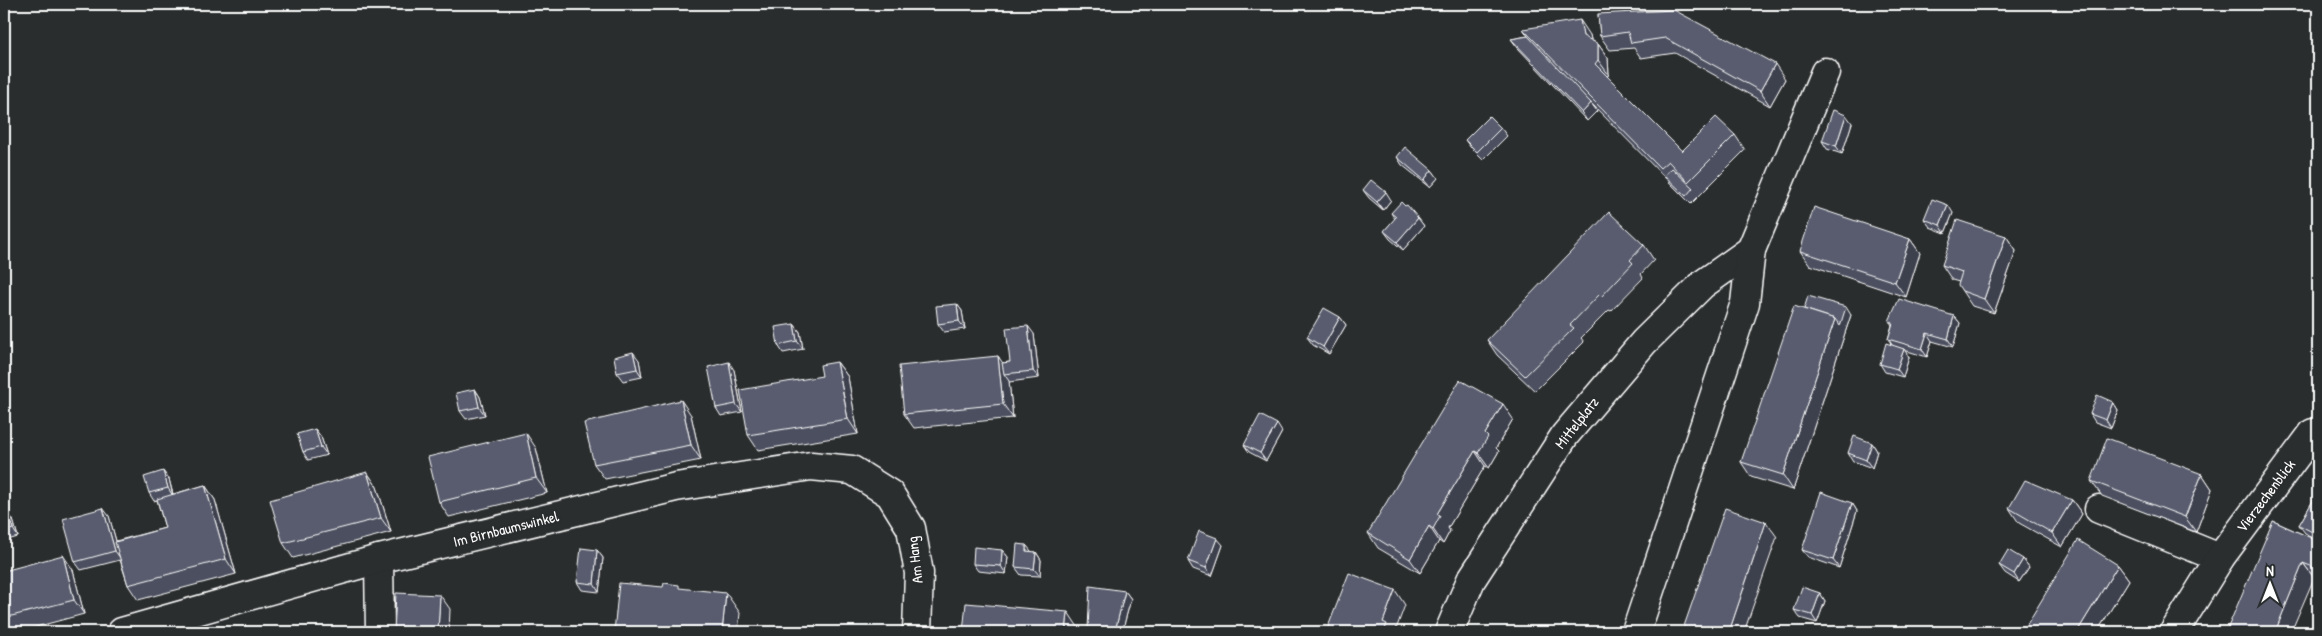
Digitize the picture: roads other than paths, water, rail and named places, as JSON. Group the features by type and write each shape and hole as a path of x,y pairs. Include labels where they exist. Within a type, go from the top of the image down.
{"street":[{"path":"1636,632 1742,312 1751,250 1825,72"},
{"name":"Mittelplatz","path":"1449,632 1471,580 1565,435 1644,342 1703,284 1751,250"},
{"name":"Vierzechenblick","path":"2174,632 2220,558 2313,433"},
{"name":"Im Birnbaumswinkel","path":"122,632 379,559 676,487 811,466 852,470 890,494"},
{"name":"Am Hang","path":"890,494 911,528 919,573 916,632"},
{"path":"2099,509 2220,558"},
{"path":"379,559 380,632"}]}
